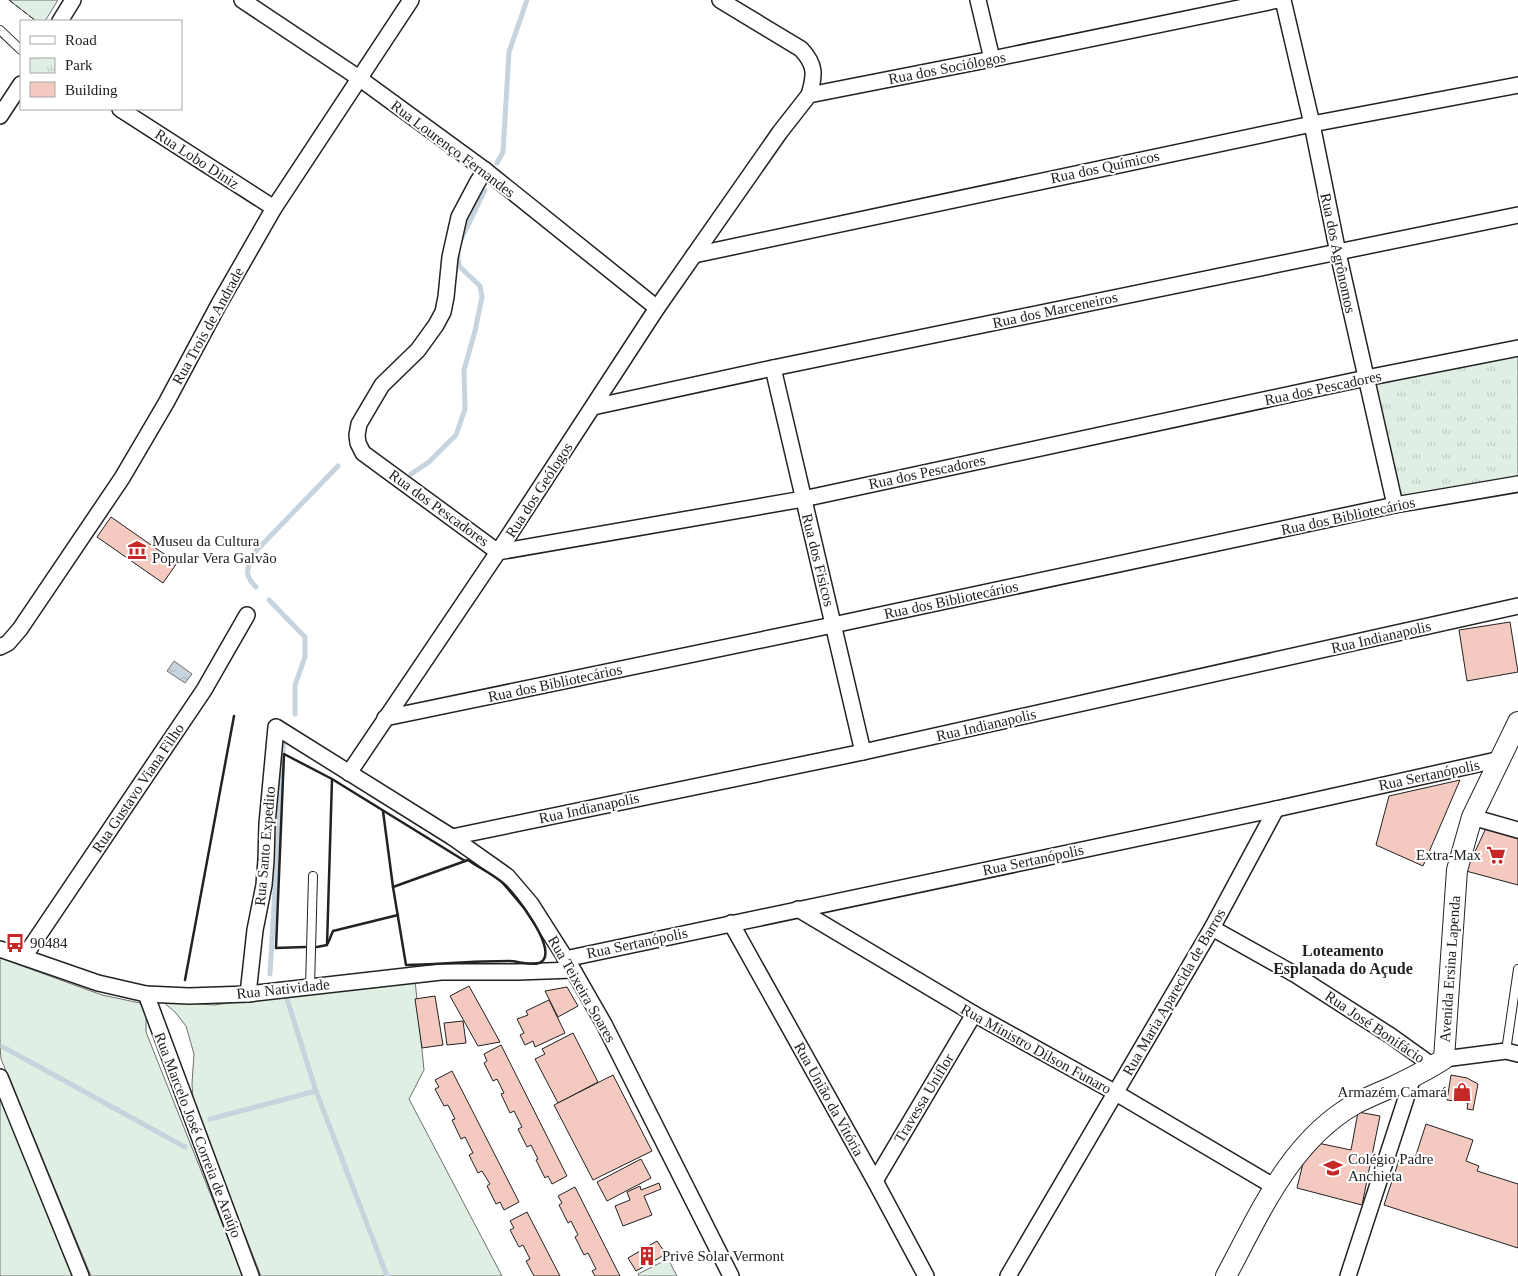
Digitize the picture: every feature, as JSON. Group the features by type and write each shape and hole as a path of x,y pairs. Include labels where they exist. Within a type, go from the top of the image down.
{"street":[{"path":"61,20 73,0"},
{"name":"Rua Lourenço Fernandes","path":"242,0 359,78 485,170 657,308"},
{"name":"Rua Trois de Andrade","path":"0,648 8,643 20,629 122,478 166,403 219,304 274,208 411,0"},
{"path":"694,255 780,132 809,95 813,80 813,68 809,58 801,49 720,0"},
{"path":"978,0 992,59"},
{"name":"Rua dos Sociólogos","path":"809,95 1278,0"},
{"name":"Rua dos Agrônomos","path":"1283,0 1395,505"},
{"name":"Rua dos Químicos","path":"694,255 1312,124 1518,85"},
{"path":"0,116 20,86"},
{"name":"Rua Lobo Diniz","path":"122,110 274,208"},
{"name":"Rua dos Pescadores","path":"485,170 459,217 450,257 443,312 418,350 382,385 359,424 357,434 358,443 363,453 498,552 803,499 1366,378 1518,348"},
{"name":"Rua dos Marceneiros","path":"593,407 773,368 1518,215"},
{"name":"Rua dos Geólogos","path":"349,773 498,552 657,308 694,255"},
{"name":"Rua dos Fisicos","path":"773,368 863,752"},
{"name":"Rua dos Bibliotecários","path":"385,718 1395,505 1518,484"},
{"name":"Rua Indianapolis","path":"452,837 863,752 1518,606"},
{"name":"Rua Gustavo Viana Filho","path":"24,957 204,690 247,615"},
{"name":"Rua Teixeira Soares","path":"276,727 452,837 507,876 531,904 604,1024 731,1276"},
{"name":"Rua Santo Expedito","path":"248,994 255,930 264,885 267,824 276,727"},
{"name":"Avenida Ersina Lapenda","path":"1439,1063 1457,870 1472,817 1516,731"},
{"name":"Rua Sertanópolis","path":"569,964 731,923 1276,809 1501,759"},
{"name":"Rua Maria Aparecida de Barros","path":"1008,1276 1212,928 1276,809"},
{"path":"1472,817 1518,830"},
{"name":"Rua Ministro Dilson Funaro","path":"798,909 974,1014 1116,1093 1275,1187"},
{"name":"Rua União da Vitória","path":"731,923 926,1276"},
{"name":"Rua José Bonifácio","path":"1212,928 1296,975 1384,1031 1439,1063"},
{"name":"Rua Natividade","path":"0,949 98,983 146,994 189,996 248,994 441,972 569,964"},
{"name":"Rua Marcelo José Correia de Araújo","path":"146,994 251,1276"},
{"name":"Travessa Uniflor","path":"875,1181 974,1014"},
{"path":"1226,1276 1275,1187 1296,1154 1324,1126 1354,1104 1439,1063 1512,1052"},
{"path":"0,1077 81,1276"},
{"path":"1348,1276 1413,1077"}],"lane":[{"path":"0,30 20,49"},
{"path":"310,987 312,876"},
{"path":"1512,1052 1518,969"}],"green space":[{"path":"9,0 58,0 46,20 35,20"},
{"path":"1518,348 1518,484 1395,505 1366,378"},
{"path":"0,958 102,995 140,1003 146,1012 146,1032 243,1276 91,1276 1,1059"},
{"path":"415,980 424,1070 409,1099 502,1276 261,1276 193,1103 194,1054 186,1026 175,1012 162,1001 214,1005"},
{"path":"0,1089 73,1276 0,1276"},
{"path":"668,1259 677,1276 639,1276 638,1274"}],"water":[{"path":"174,661 192,674 185,683 167,671"}],"building":[{"name":"Museu da Cultura Popular Vera Galvão","path":"111,517 177,563 163,583 97,537"},
{"path":"1510,622 1518,672 1467,681 1459,630"},
{"path":"1460,780 1423,866 1376,845 1389,796"},
{"name":"Extra-Max","path":"1486,828 1518,839 1518,885 1466,871"},
{"path":"469,986 500,1042 478,1046 450,996"},
{"path":"567,987 578,1006 558,1017 545,991"},
{"path":"435,996 443,1045 422,1048 415,999"},
{"path":"549,1000 565,1033 535,1047 533,1041 525,1045 520,1035 524,1033 517,1019 528,1015 526,1011"},
{"path":"463,1021 466,1043 447,1045 444,1023"},
{"path":"573,1033 598,1082 558,1103 535,1059 545,1054 542,1049"},
{"path":"501,1045 567,1176 552,1184 548,1176 545,1178 531,1145 527,1147 518,1129 522,1127 514,1111 510,1113 501,1094 504,1093 497,1079 493,1081 484,1063 487,1061 484,1054"},
{"path":"452,1071 519,1202 504,1210 500,1202 496,1204 487,1186 490,1184 482,1171 478,1173 469,1155 473,1153 465,1137 461,1139 452,1120 455,1119 448,1105 444,1106 435,1089 439,1087 435,1080"},
{"path":"613,1075 652,1151 593,1180 554,1105"},
{"name":"Armazém Camará","path":"1451,1075 1467,1078 1478,1084 1473,1110 1467,1109 1468,1103 1447,1100"},
{"name":"Colégio Padre Anchieta","path":"1358,1112 1380,1116 1362,1205 1297,1188 1306,1151 1313,1142 1351,1150"},
{"path":"1426,1124 1473,1140 1466,1161 1479,1166 1477,1171 1518,1184 1518,1248 1384,1205 1401,1154 1415,1158"},
{"path":"641,1159 651,1178 607,1201 597,1182"},
{"path":"659,1183 661,1189 644,1196 652,1215 623,1226 615,1206 630,1200 627,1192 640,1186 641,1190"},
{"path":"575,1187 620,1276 595,1276 592,1271 596,1269 588,1253 584,1255 575,1237 578,1235 571,1221 568,1223 559,1205 562,1203 558,1196"},
{"path":"527,1212 560,1276 534,1276 526,1261 530,1259 523,1245 519,1247 510,1230 514,1228 510,1221"},
{"name":"Privê Solar Vermont","path":"657,1241 666,1254 636,1271 628,1258"}],"waterway":[{"path":"497,163 503,152 509,52 527,0"},
{"path":"411,474 429,462 456,435 465,409 464,370 482,297 480,286 459,266 457,248 485,190"},
{"path":"256,587 248,575 254,553 338,466"},
{"path":"269,600 305,637 305,657 295,685 295,714"},
{"path":"270,974 284,735"},
{"path":"287,999 316,1091 387,1276"},
{"path":"3,1047 185,1147"},
{"path":"210,1119 316,1091"}],"fence":[{"path":"9,0 35,20"}],"wall":[{"path":"185,980 234,716"},
{"path":"305,947 276,948 284,754 332,779 465,861"},
{"path":"327,945 332,779"},
{"path":"383,811 393,887"},
{"path":"468,860 503,883 525,909 541,936 545,948 545,957 539,963 496,961 406,965 393,887 468,860"},
{"path":"328,943 333,931 398,915"},
{"path":"317,947 327,945"}],"place":[{"name":"Museu da Cultura Popular Vera Galvão","path":"137,550"},
{"name":"Extra-Max","path":"1496,855"},
{"name":"90484","path":"15,943"},
{"name":"Armazém Camará","path":"1462,1092"},
{"name":"Colégio Padre Anchieta","path":"1333,1168"},
{"name":"Privê Solar Vermont","path":"647,1256"}],"district":[{"name":"Loteamento Esplanada do Açude","path":"1343,959"}]}
